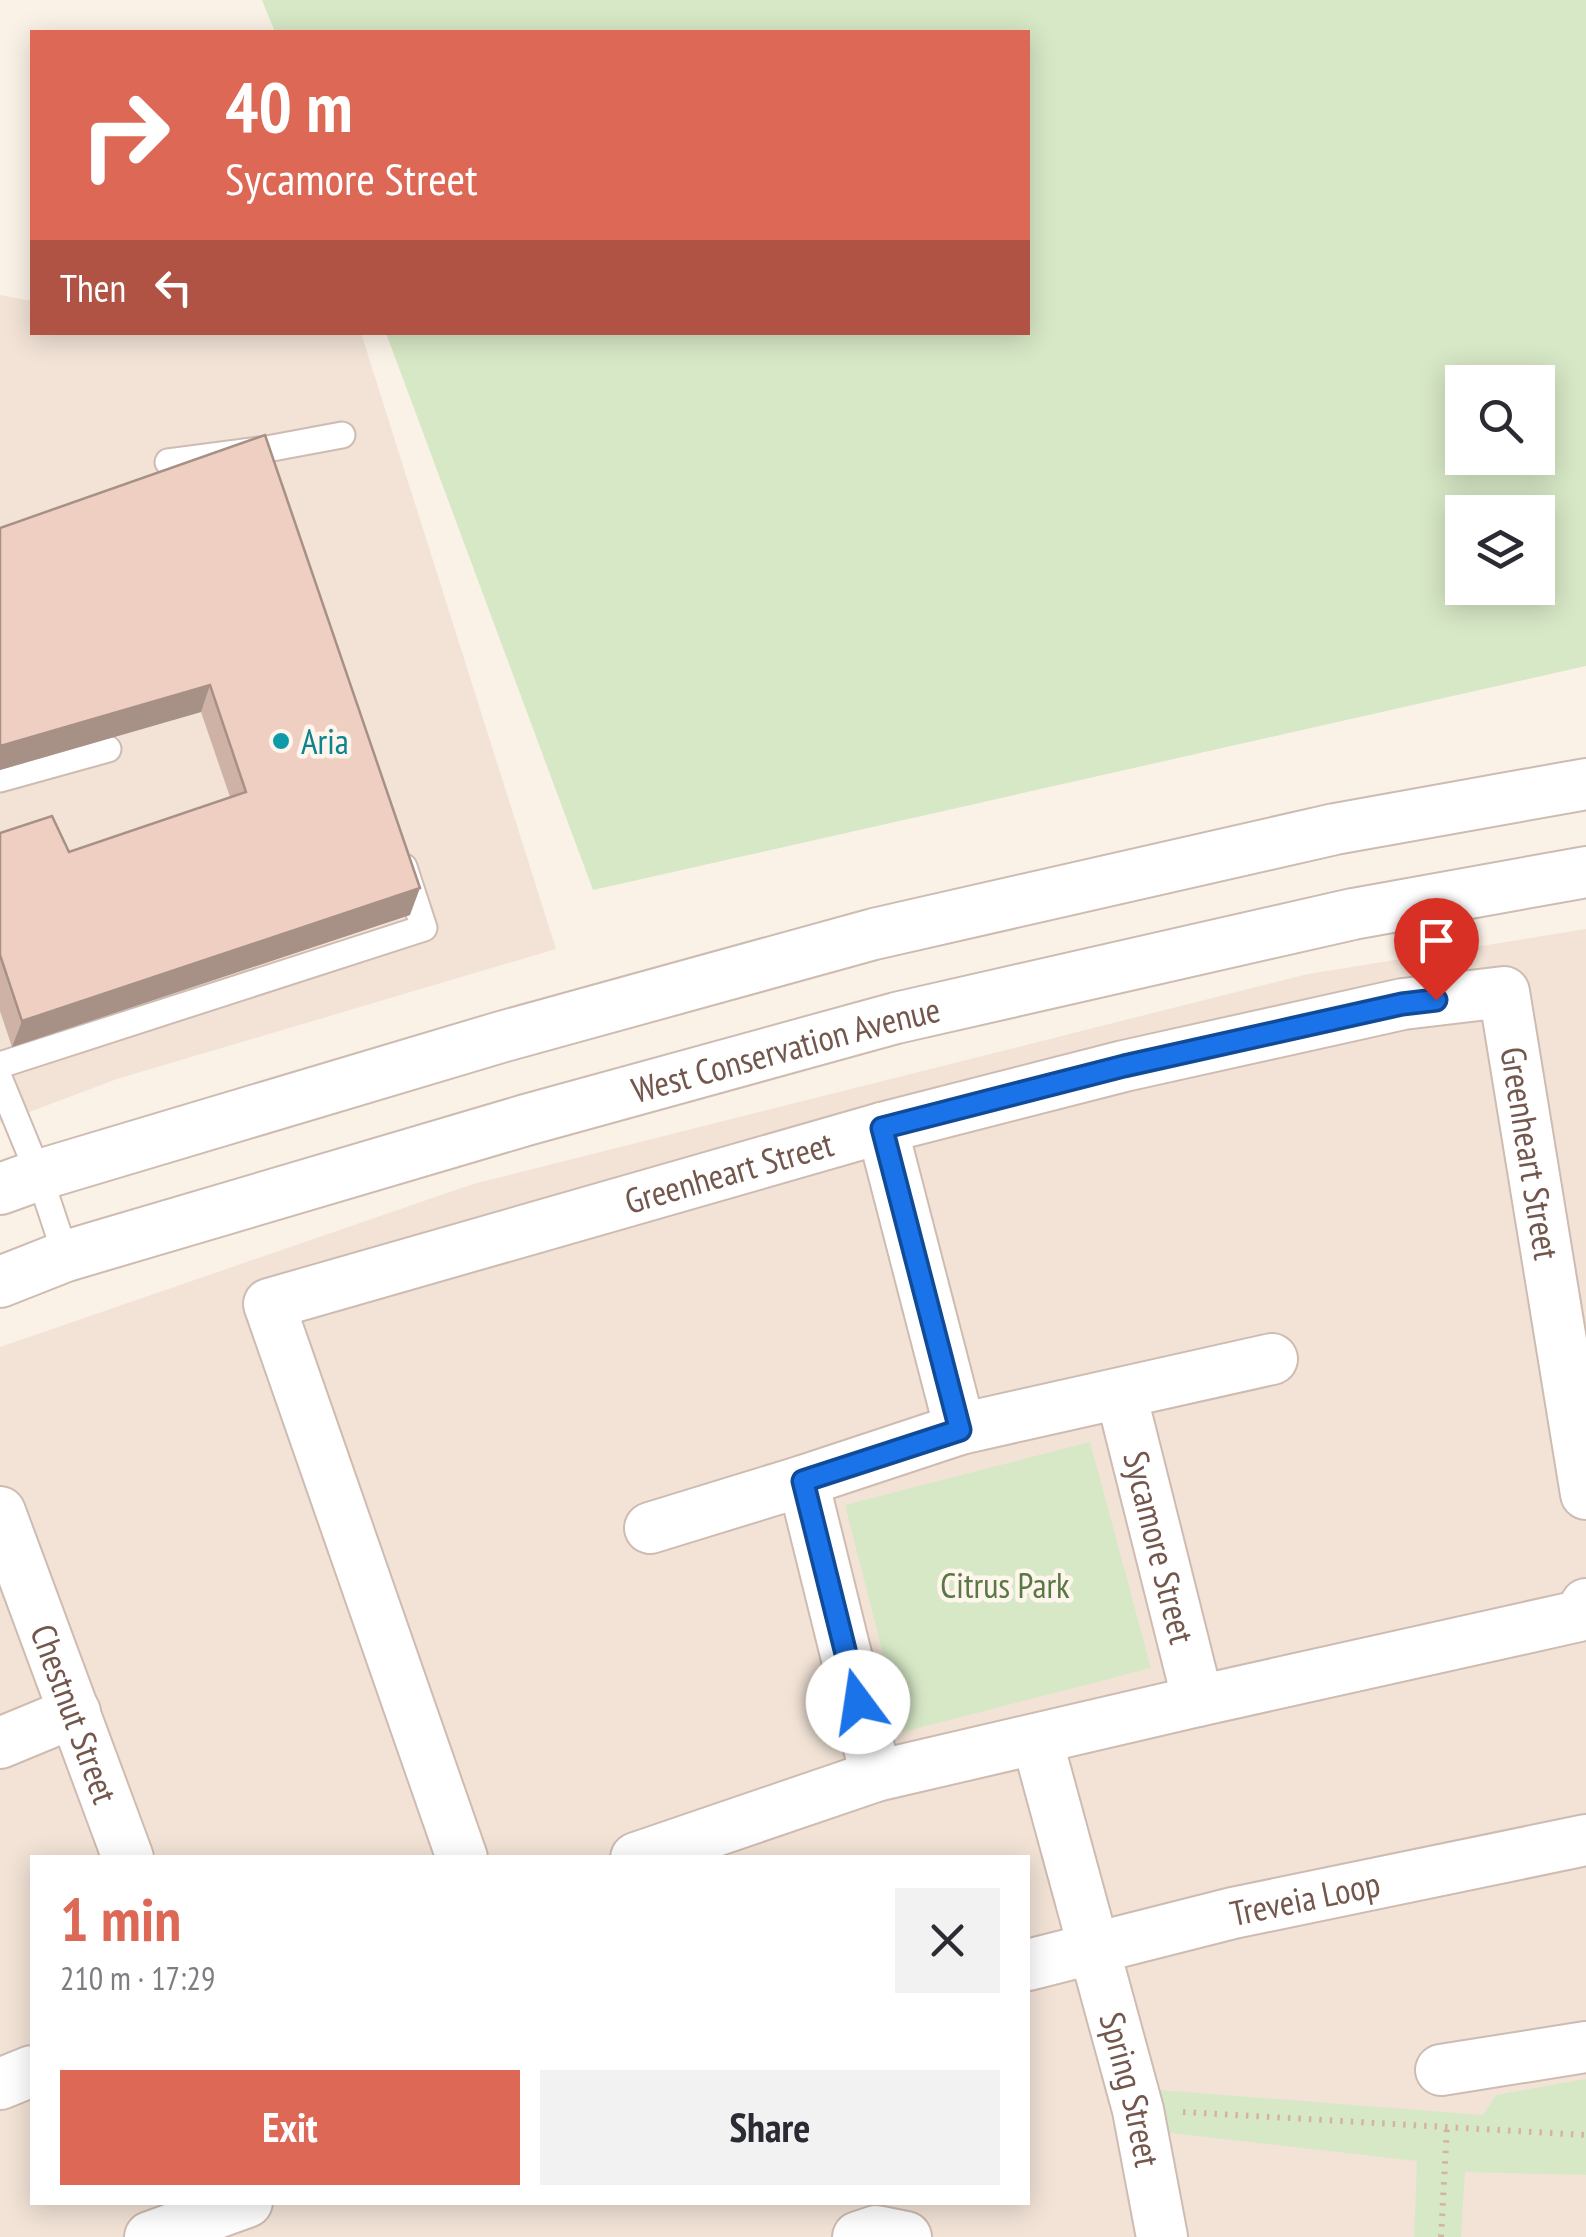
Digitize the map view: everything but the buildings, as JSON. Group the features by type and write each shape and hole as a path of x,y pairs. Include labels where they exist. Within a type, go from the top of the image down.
{"street":[{"path":"20,1182 501,1037 874,934 1335,830 1586,784"},
{"name":"West Conservation Avenue","path":"0,1282 66,1256 526,1120 896,1018 1353,914 1586,872"},
{"name":"Greenheart Street","path":"461,1855 268,1304 882,1128 1124,1066 1384,1008 1504,992 1586,1494"},
{"path":"882,1128 960,1430"},
{"path":"650,1528 960,1430 1272,1359"},
{"name":"Sycamore Street","path":"1121,1394 1198,1701"},
{"path":"803,1481 876,1776"},
{"name":"Chestnut Street","path":"0,1512 127,1855"},
{"path":"645,1855 876,1776 1579,1616 1586,1604"},
{"path":"0,1743 75,1712"},
{"path":"1037,1740 1092,1947"},
{"name":"Treveia Loop","path":"1030,1964 1233,1913 1586,1840"},
{"name":"Spring Street","path":"1092,1947 1138,2110 1162,2237"},
{"path":"1441,2070 1586,2047"},
{"path":"0,2084 30,2071"},
{"path":"150,2237 240,2205"},
{"path":"858,2237 876,2230 906,2237"}],"lane":[{"path":"168,462 270,458 342,435"},
{"path":"0,779 108,748"},
{"path":"0,1065 424,928 394,836"},
{"path":"0,1080 20,1182 66,1256"}],"path":[{"path":"1138,2110 1586,2135"},
{"path":"1441,2237 1447,2126"}],"shaded area":[{"path":"0,295 30,301 30,335 362,335 556,949 117,1079 0,1123"},
{"path":"1586,929 1586,2237 0,2237 0,1347 473,1184 1308,974"}],"green space":[{"path":"262,0 1586,0 1586,666 593,890 387,335 1030,335 1030,30 274,30"},
{"name":"Citrus Park","path":"1090,1442 1151,1668 903,1732 845,1505"},
{"path":"1586,2079 1586,2175 1465,2172 1461,2237 1414,2237 1417,2161 1152,2131 1146,2089 1483,2115 1496,2095"}],"place":[{"name":"Aria","path":"281,741"}],"route":[{"path":"858,1702 803,1481 960,1430 882,1128 1124,1066 1402,1004 1436,1000"}]}
